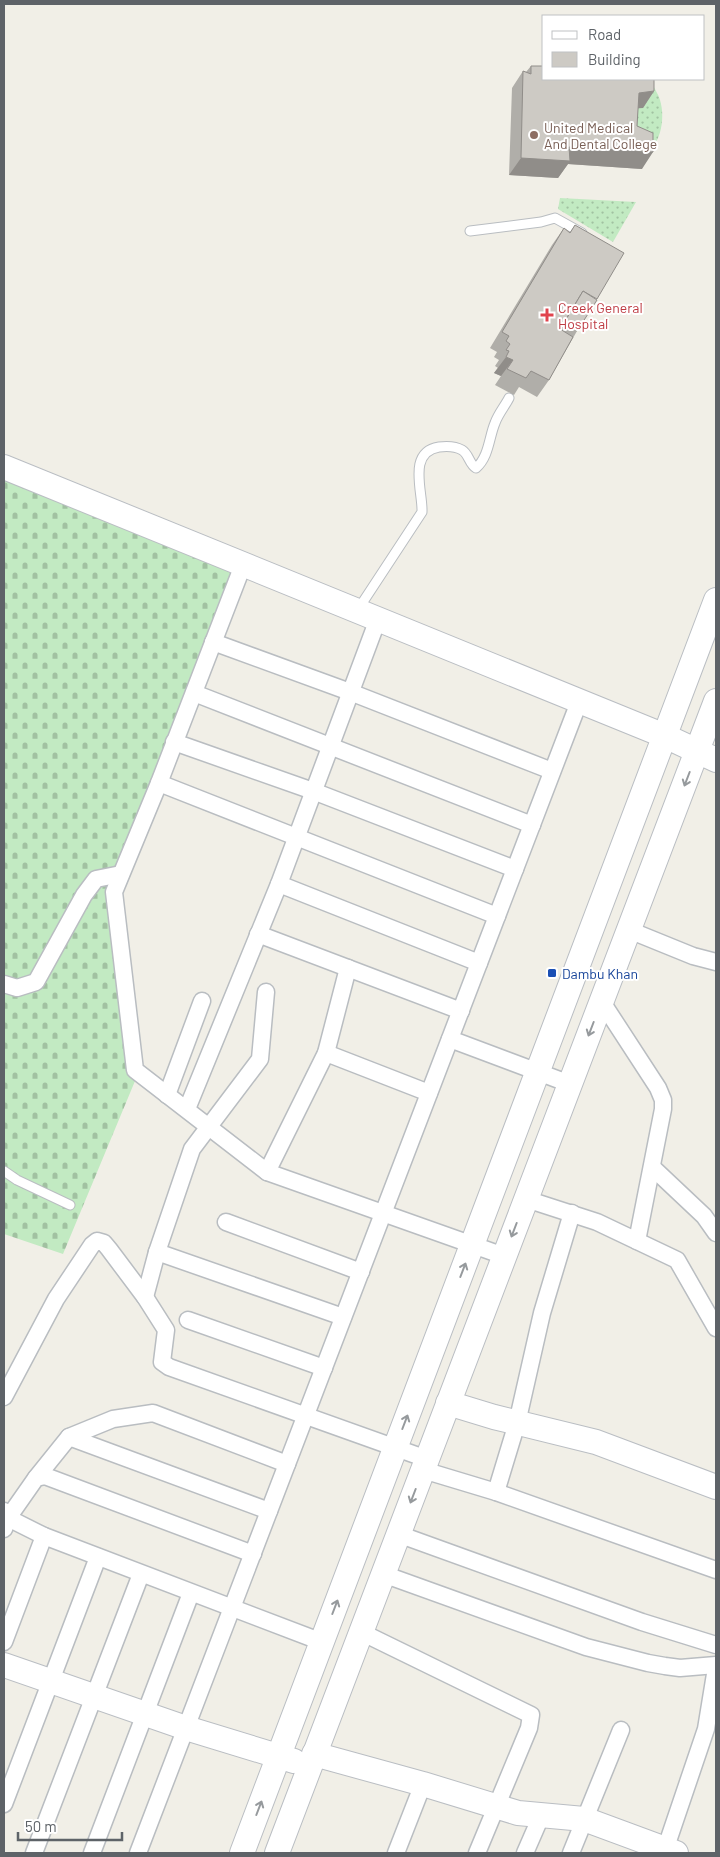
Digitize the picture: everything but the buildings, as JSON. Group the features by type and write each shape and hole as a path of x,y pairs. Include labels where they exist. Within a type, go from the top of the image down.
{"main road":[{"path":"4,467 243,566 665,736 707,755"},
{"path":"242,1853 716,600"},
{"path":"282,1851 312,1760 629,930 707,755 716,701"},
{"path":"448,1403 518,1423 596,1442 716,1487"},
{"path":"4,1665 186,1728 278,1756 312,1760 423,1784 518,1813 584,1819 668,1852"}],"street":[{"path":"243,566 159,783 114,892 134,1070 267,1172 504,1256"},
{"path":"187,1109 279,884 378,619"},
{"path":"213,642 350,692 552,771"},
{"path":"194,693 532,825"},
{"path":"138,1853 579,702"},
{"path":"174,742 313,791 515,869"},
{"path":"159,783 497,916"},
{"path":"4,984 17,988 36,982 84,895 96,880 121,874"},
{"path":"279,884 479,963"},
{"path":"629,930 693,956 716,962"},
{"path":"258,934 460,1011"},
{"path":"267,1172 326,1053 348,968"},
{"path":"145,1297 157,1252 192,1149 260,1059 266,992"},
{"path":"167,1095 202,1001"},
{"path":"602,1002 658,1088 663,1100 637,1241"},
{"path":"450,1039 570,1084"},
{"path":"326,1053 429,1093"},
{"path":"652,1167 704,1216 716,1233"},
{"path":"526,1199 597,1222 677,1260 716,1328"},
{"path":"496,1492 518,1423 542,1313 572,1213"},
{"path":"226,1222 361,1272"},
{"path":"4,1398 56,1299 92,1245 97,1241 104,1243 145,1297 166,1330 162,1362 170,1367 396,1447 425,1465 716,1570"},
{"path":"157,1252 343,1317"},
{"path":"188,1320 324,1368"},
{"path":"287,1464 153,1413 113,1419 69,1437 5,1519 141,1574 322,1642"},
{"path":"69,1437 269,1512"},
{"path":"36,1478 45,1476 253,1554"},
{"path":"398,1534 642,1622 716,1645"},
{"path":"4,1642 44,1536"},
{"path":"4,1804 98,1557"},
{"path":"34,1853 141,1574"},
{"path":"383,1574 595,1649 648,1664 680,1668 716,1667 711,1731 668,1852"},
{"path":"92,1853 191,1593"},
{"path":"361,1632 531,1714 529,1728 477,1853"},
{"path":"571,1853 621,1730"},
{"path":"396,1853 423,1784"},
{"path":"525,1853 542,1814"}],"lane":[{"path":"470,231 541,222 555,218 592,239"},
{"path":"356,611 422,512 422,500 419,493 419,466 426,454 435,448 450,446 458,448 467,454 470,462 476,468 481,464 495,423 509,398"},
{"path":"4,1171 17,1180 70,1204"}],"green space":[{"path":"651,82 660,100 662,124 653,147 642,157 634,139 635,108"},
{"path":"560,198 636,202 613,242 558,209"},
{"path":"4,469 237,562 109,889 135,1081 63,1254 4,1234"}],"place":[{"name":"United Medical And Dental College","path":"534,135"},
{"name":"Creek General Hospital","path":"547,315"},
{"name":"Dambu Khan","path":"552,973"}]}
